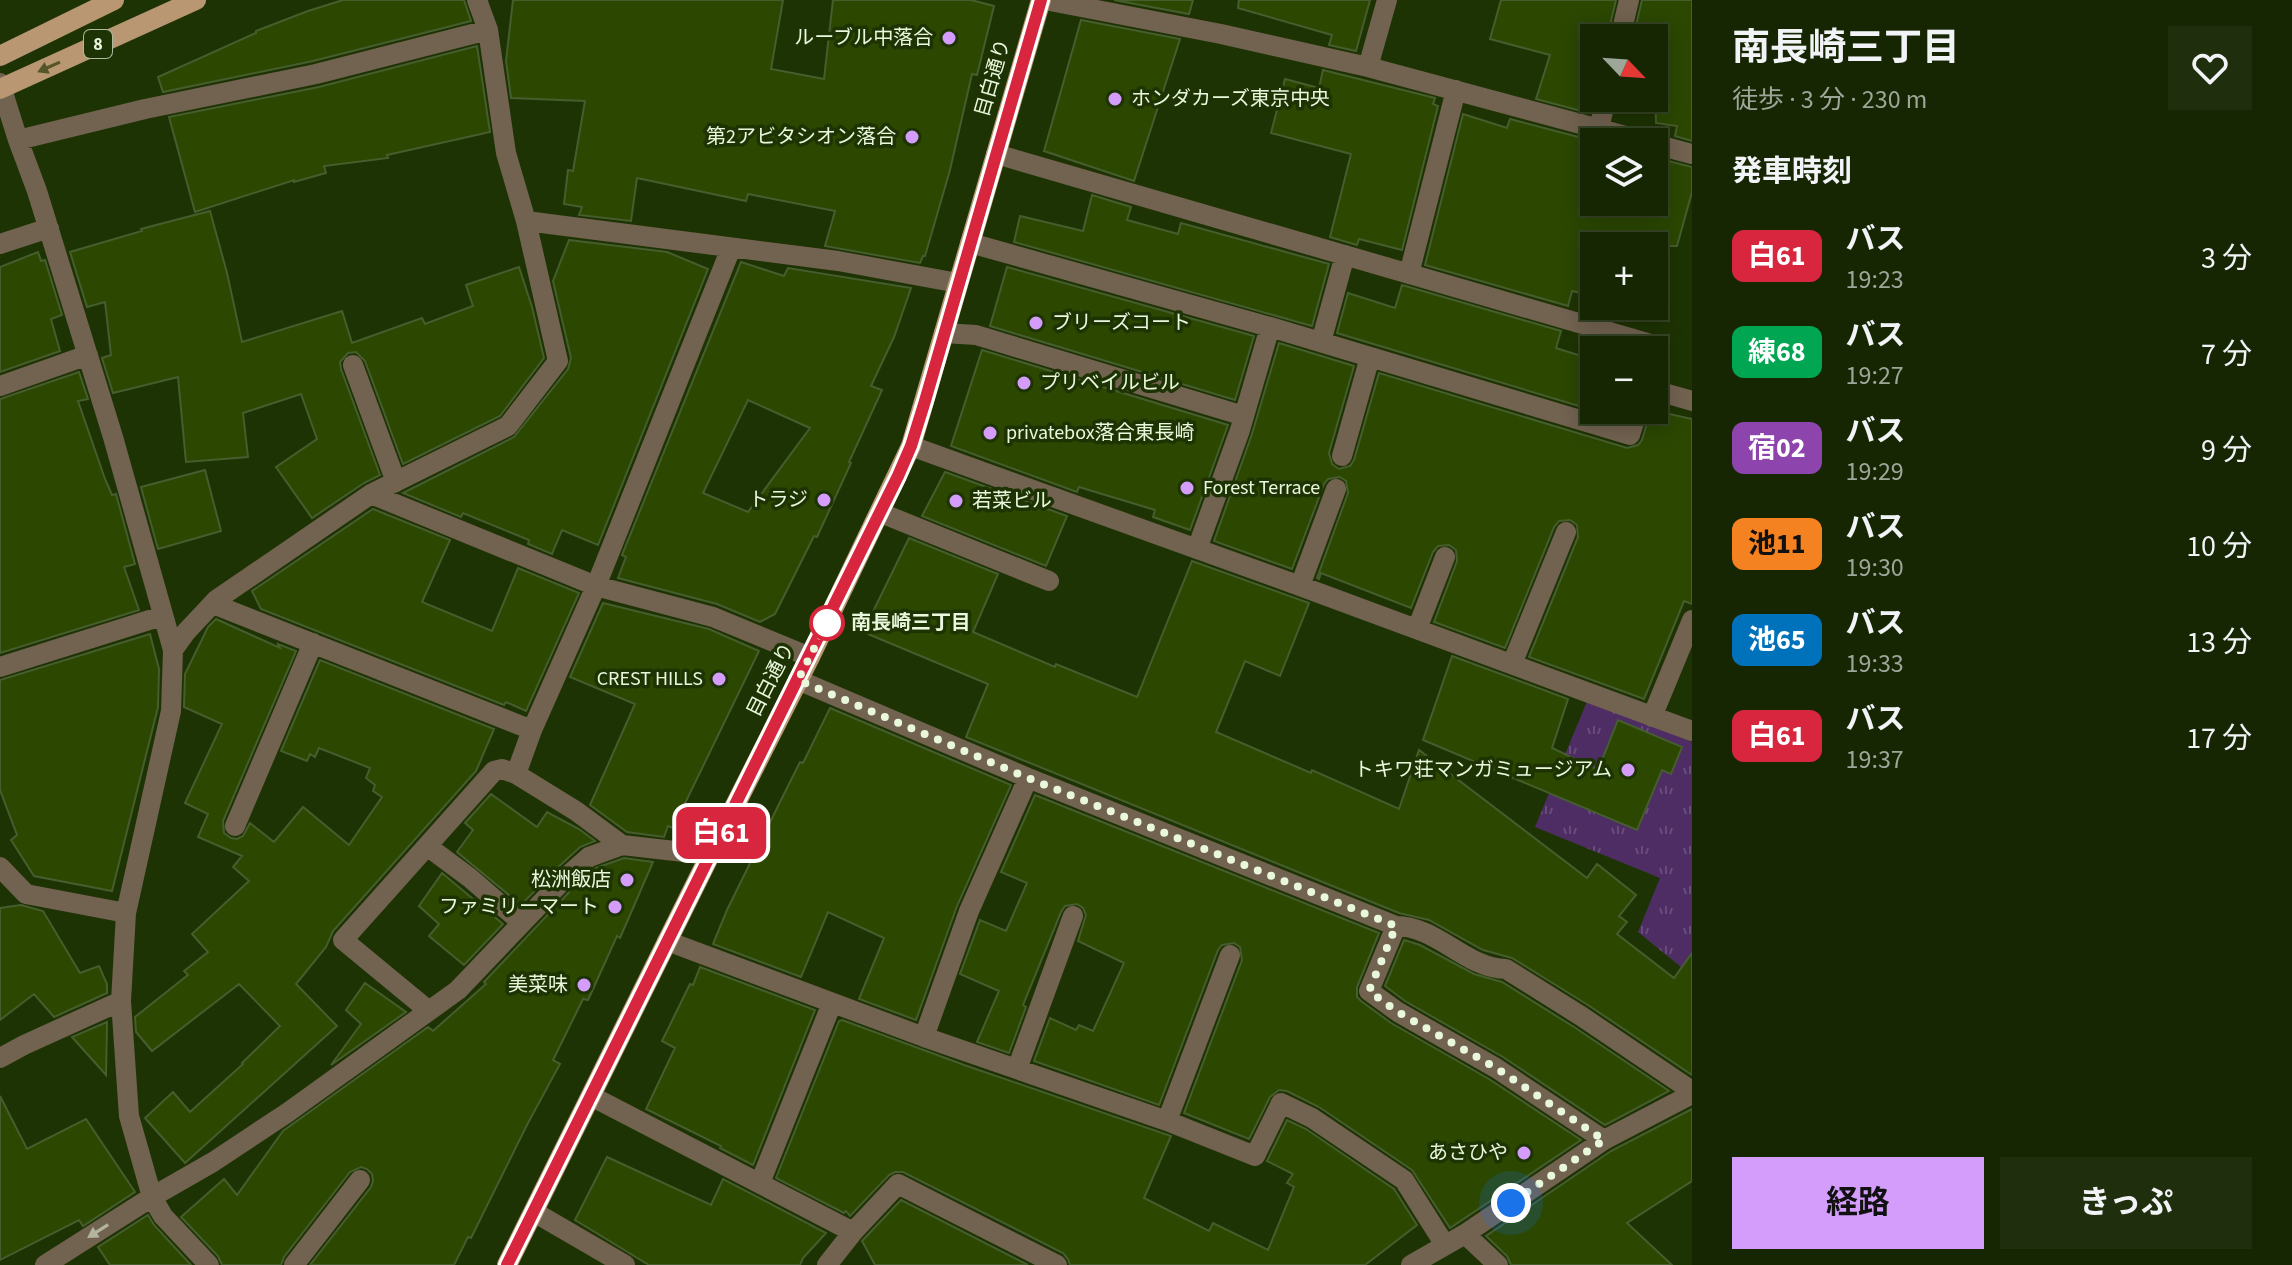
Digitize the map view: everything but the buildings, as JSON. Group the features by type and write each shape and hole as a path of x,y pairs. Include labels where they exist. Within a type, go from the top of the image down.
{"main road":[{"name":"8","path":"0,56 114,0"},
{"name":"8","path":"1,87 196,0"},
{"name":"目白通り","path":"507,1265 810,657 911,446 1043,0"}],"street":[{"path":"173,650 213,604 371,494 508,426 558,361 526,221 506,153 488,30 477,0"},
{"path":"1043,0 1221,34 1368,67 1595,128"},
{"path":"1368,67 1387,0"},
{"path":"1623,24 1629,0"},
{"path":"18,140 145,109 316,74 488,30"},
{"path":"1,87 88,355 173,650 171,711 126,913 121,1001 129,1116 152,1197 163,1216 209,1265"},
{"path":"1409,274 1456,90"},
{"path":"1668,148 1692,154"},
{"path":"996,154 1623,336"},
{"path":"526,221 838,261 958,283"},
{"path":"0,244 49,228"},
{"path":"970,243 1270,327 1580,420"},
{"path":"516,774 532,730 596,586 731,248"},
{"path":"1321,342 1345,255"},
{"path":"1197,549 1244,416 1270,327"},
{"path":"944,333 976,335 1244,416"},
{"path":"0,386 88,355"},
{"path":"1342,456 1370,357"},
{"path":"353,365 396,482"},
{"path":"1668,394 1692,401"},
{"path":"1594,424 1630,435 1634,424"},
{"path":"911,446 1692,731"},
{"path":"1300,586 1336,489"},
{"path":"371,494 596,586 713,617 810,657"},
{"path":"881,513 1049,581"},
{"path":"1512,664 1566,532"},
{"path":"1417,629 1445,557"},
{"path":"213,604 532,730"},
{"path":"0,667 162,616"},
{"path":"1652,717 1692,620"},
{"path":"235,826 313,643"},
{"path":"798,680 1028,778 1396,926 1410,926 1492,969 1506,969 1581,1016 1692,1093 1604,1140 1465,1234 1411,1265"},
{"path":"429,1011 343,940 494,771 502,769 516,774 576,811 622,845"},
{"path":"924,1037 969,911 1028,778"},
{"path":"45,1265 275,1121 458,990 589,857 622,845 710,855"},
{"path":"427,846 522,923"},
{"path":"0,867 26,894 126,913"},
{"path":"1017,1069 1073,916"},
{"path":"1396,926 1369,991 1398,1012 1496,1068 1604,1140"},
{"path":"667,941 924,1037 1167,1121 1255,1156 1281,1103 1312,1118 1404,1180 1445,1245"},
{"path":"1167,1121 1230,955"},
{"path":"0,1058 121,1001"},
{"path":"760,1183 832,1003"},
{"path":"591,1096 853,1232"},
{"path":"294,1265 360,1180"},
{"path":"827,1265 898,1184 1057,1265"},
{"path":"534,1212 625,1265"},
{"path":"1465,1234 1498,1265"}],"green space":[{"path":"1588,699 1692,742 1692,976 1638,932 1660,878 1535,827"}],"bus line":[{"name":"白61","path":"507,1265 810,657 911,446 1041,0"}],"place":[{"name":"ルーブル中落合","path":"949,38"},
{"name":"ホンダカーズ東京中央","path":"1115,99"},
{"name":"第2アビタシオン落合","path":"912,137"},
{"name":"ブリーズコート","path":"1036,323"},
{"name":"プリベイルビル","path":"1024,383"},
{"name":"privatebox落合東長崎","path":"990,433"},
{"name":"Forest Terrace","path":"1187,488"},
{"name":"トラジ","path":"824,500"},
{"name":"若菜ビル","path":"956,501"},
{"name":"南長崎三丁目","path":"827,623"},
{"name":"CREST HILLS","path":"719,679"},
{"name":"トキワ荘マンガミュージアム","path":"1628,770"},
{"name":"松洲飯店","path":"627,880"},
{"name":"ファミリーマート","path":"615,907"},
{"name":"美菜味","path":"584,985"},
{"name":"あさひや","path":"1524,1153"}],"route":[{"path":"827,623 798,680 1028,778 1396,926 1369,991 1398,1012 1496,1068 1604,1140 1511,1203"}]}
